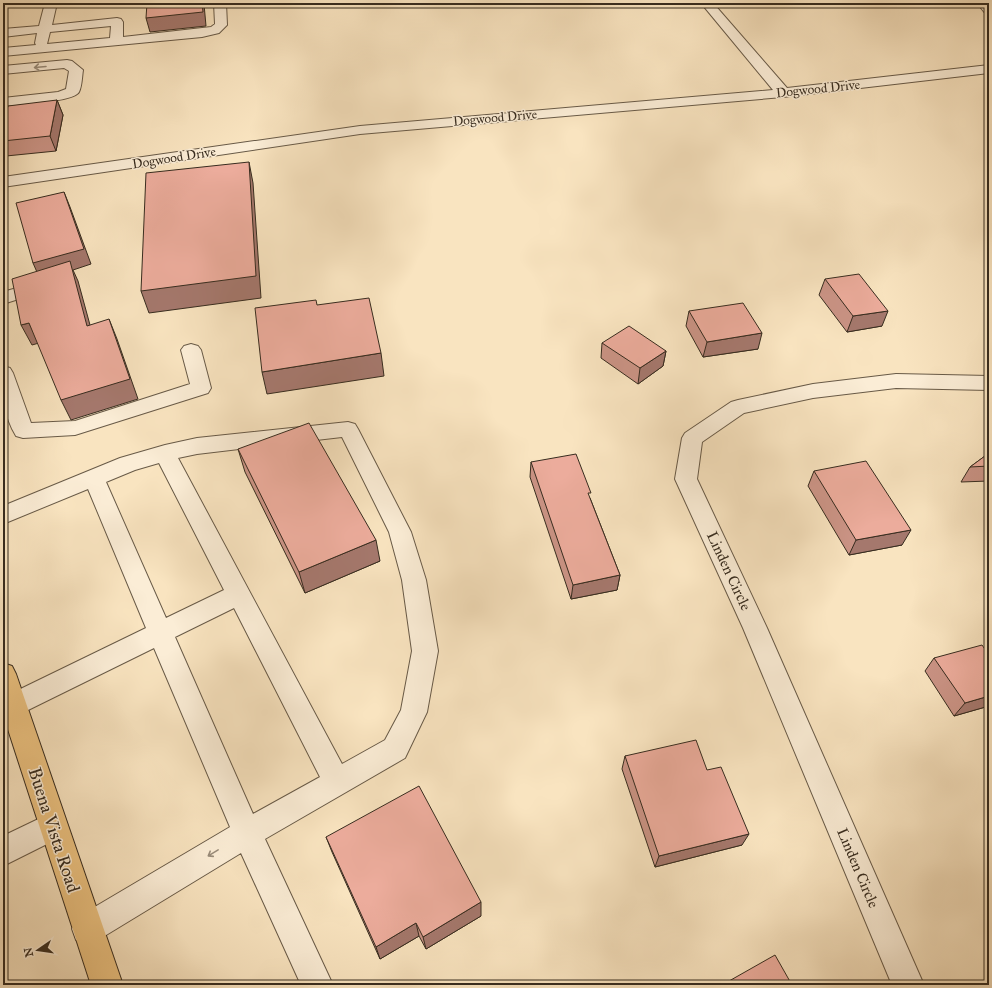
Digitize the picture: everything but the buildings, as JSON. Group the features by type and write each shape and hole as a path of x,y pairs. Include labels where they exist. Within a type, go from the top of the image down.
{"main road":[{"name":"Buena Vista Road","path":"6,686 107,985"}],"street":[{"path":"41,48 51,3"},
{"path":"3,52 202,33 216,30 221,25 220,3"},
{"path":"707,3 783,93"},
{"path":"983,3 989,10"},
{"path":"3,32 117,22 116,41"},
{"path":"3,70 66,64 76,70 73,90 61,96 3,102"},
{"name":"Dogwood Drive","path":"3,182 360,130 783,93 989,69"},
{"path":"3,298 60,280"},
{"path":"3,375 11,418 24,431 75,428 201,388 191,350"},
{"name":"Linden Circle","path":"908,985 755,628 686,478 692,438 738,407 813,391 896,381 989,383"},
{"path":"3,516 128,464 165,454 197,446 348,429 400,532 414,580 425,651 414,712 395,749 247,833 87,929"},
{"path":"165,454 337,782"},
{"path":"94,479 247,833 317,985"},
{"path":"6,686 160,632 239,594"},
{"path":"3,851 53,826"}]}
